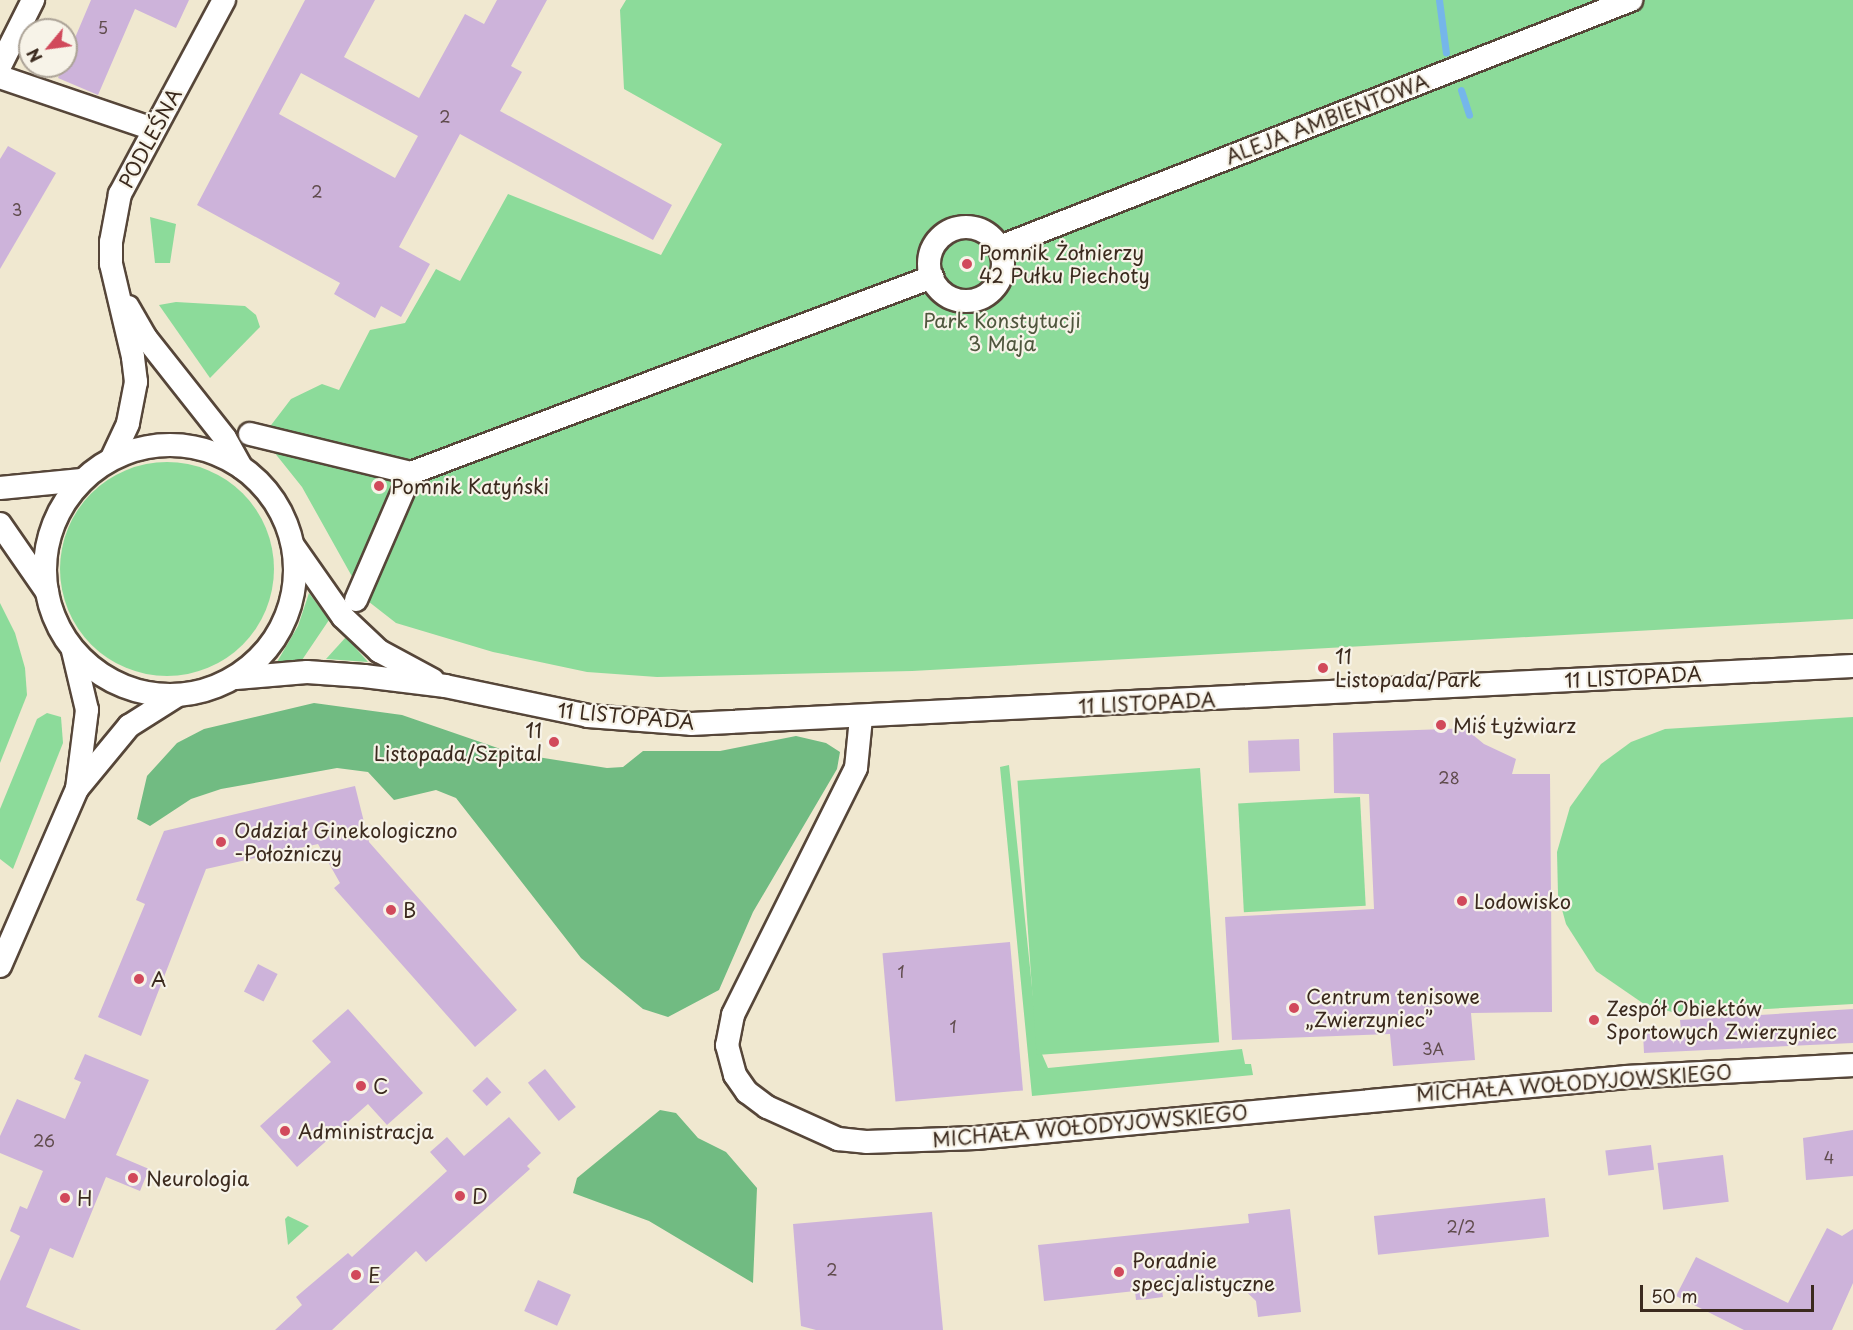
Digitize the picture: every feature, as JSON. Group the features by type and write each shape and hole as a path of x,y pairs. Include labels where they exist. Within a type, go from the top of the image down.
{"street":[{"path":"0,66 33,0"},
{"name":"PODLEŚNA","path":"112,458 128,423 136,382 134,357 115,285 111,242 114,217 120,194 224,0"},
{"name":"ALEJA AMBIENTOWA","path":"1000,248 1631,0"},
{"path":"0,77 153,129"},
{"path":"954,229 981,230 1000,248 1003,264 999,282 978,299 951,297 932,278 933,249 954,229"},
{"path":"250,434 411,473 932,278"},
{"name":"PODLEŚNA","path":"115,285 146,338 225,438 242,466"},
{"path":"165,444 213,452 242,466 275,502 294,547 295,585 285,621 265,653 236,678 208,690 178,695 148,693 119,684 93,669 72,647 56,621 47,592 45,562 51,532 63,504 82,480 112,458 138,448 165,444"},
{"path":"356,600 411,473"},
{"path":"0,488 82,480"},
{"path":"0,524 47,592"},
{"name":"11 LISTOPADA","path":"294,547 343,617 379,651 445,686"},
{"path":"72,647 87,710 77,789"},
{"name":"11 LISTOPADA","path":"236,678 307,672 445,686 552,711 643,722 861,718 1853,666"},
{"path":"0,966 77,789 129,726 178,695"},
{"name":"MICHAŁA WOŁODYJOWSKIEGO","path":"861,718 856,768 733,1015 727,1045 735,1075 747,1092 767,1107 838,1139 866,1142 976,1138 1627,1077 1853,1065"}],"green space":[{"name":"Park Konstytucji 3 Maja","path":"626,0 1853,0 1853,619 912,671 657,677 587,672 493,652 396,623 364,598 302,487 262,437 291,399 322,384 339,390 370,330 405,323 436,269 460,281 508,194 661,255 722,144 624,89 620,10"},
{"path":"150,217 176,224 170,263 155,263"},
{"path":"176,302 245,306 256,315 260,327 210,378 159,305"},
{"path":"156,462 178,462 198,466 218,474 243,493 262,518 270,538 274,569 270,600 262,620 243,645 218,664 198,672 178,676 156,676 136,672 116,664 84,637 72,620 64,600 60,580 60,558 64,538 72,518 99,486 116,474 136,466"},
{"path":"309,593 329,620 302,660 277,662 298,626"},
{"path":"0,603 15,633 25,668 27,695 0,763"},
{"path":"346,637 368,662 326,659"},
{"path":"314,703 402,715 512,753 607,768 623,767 643,751 720,751 796,736 826,743 840,752 837,769 753,912 719,990 668,1017 643,1009 581,958 456,798 436,790 394,800 368,772 337,768 221,789 191,799 150,826 137,819 147,776 177,743 204,729"},
{"path":"47,713 61,717 63,743 13,869 0,859 0,809 37,719"},
{"path":"1853,717 1853,1004 1679,1014 1644,1004 1596,971 1566,924 1558,895 1557,852 1570,807 1601,764 1631,742 1665,729"},
{"path":"1009,765 1038,1045 1048,1068 1242,1049 1245,1064 1251,1064 1253,1075 1032,1096 1000,767"},
{"path":"1200,768 1219,1042 1037,1055 1017,781"},
{"path":"1360,797 1366,906 1244,912 1238,803"},
{"path":"660,1110 676,1113 698,1138 726,1152 757,1188 753,1283 649,1221 573,1193 577,1178"},
{"path":"288,1216 309,1226 288,1245 285,1219"}],"building":[{"path":"91,0 189,0 176,28 135,9 98,95 58,78 78,78 78,31"},
{"path":"305,0 375,0 344,57 419,98 465,14 484,24 497,0 547,0 511,66 522,72 500,111 672,205 653,240 460,134 399,247 430,264 401,317 381,306 375,318 334,294 340,283 197,205","holes":["301,73 418,136 395,178 279,114"]},
{"path":"8,146 56,173 0,269 0,159"},
{"name":"Lodowisko","path":"1473,728 1473,735 1484,744 1516,759 1512,774 1550,774 1552,1012 1471,1013 1475,1060 1393,1066 1390,1034 1232,1040 1225,917 1374,909 1369,794 1334,793 1333,733"},
{"path":"1299,739 1300,771 1249,773 1248,741"},
{"name":"B","path":"355,786 369,842 517,1010 475,1047 334,888 340,883 318,844 206,869 141,1036 98,1017 145,904 136,900 164,831"},
{"path":"1010,942 1023,1090 895,1102 882,953"},
{"path":"258,964 278,974 264,1002 244,992"},
{"name":"C","path":"348,1009 423,1093 387,1125 368,1104 297,1167 260,1126 331,1062 312,1041"},
{"path":"1853,1009 1853,1043 1644,1053 1643,1033 1681,1030 1680,1020"},
{"name":"H","path":"85,1054 149,1080 116,1155 149,1169 140,1191 106,1177 73,1258 50,1248 26,1307 81,1330 0,1330 0,1281 20,1236 10,1231 20,1206 27,1209 43,1171 0,1153 0,1136 17,1099 65,1119 81,1082 74,1079"},
{"path":"545,1069 576,1107 559,1121 528,1083"},
{"path":"487,1077 501,1092 487,1106 472,1091"},
{"path":"509,1117 541,1153 527,1166 530,1169 426,1262 416,1251 332,1330 275,1330 302,1305 296,1297 348,1253 352,1257 447,1171 430,1152 447,1137 464,1156"},
{"path":"1853,1130 1853,1176 1806,1180 1803,1138"},
{"path":"1651,1145 1654,1170 1608,1175 1605,1151"},
{"path":"1723,1155 1729,1202 1663,1210 1657,1163"},
{"path":"1545,1198 1549,1237 1378,1255 1374,1216"},
{"path":"1290,1209 1301,1312 1258,1317 1256,1301 1236,1282 1162,1290 1163,1297 1148,1299 1136,1300 1135,1291 1044,1301 1038,1245 1249,1223 1248,1214"},
{"path":"932,1212 943,1330 816,1330 801,1326 793,1224"},
{"path":"1827,1228 1842,1236 1853,1229 1853,1283 1832,1330 1744,1330 1676,1296 1696,1257 1788,1303"},
{"path":"538,1280 571,1295 557,1326 524,1311"}],"waterway":[{"path":"1439,0 1446,53"},
{"path":"1461,90 1469,115"}],"place":[{"name":"Pomnik Żołnierzy 42 Pułku Piechoty","path":"967,264"},
{"name":"Pomnik Katyński","path":"379,486"},
{"name":"11 Listopada/Park","path":"1323,668"},
{"name":"Miś Łyżwiarz","path":"1441,725"},
{"name":"11 Listopada/Szpital","path":"554,742"},
{"name":"Oddział Ginekologiczno -Położniczy","path":"221,842"},
{"name":"Lodowisko","path":"1462,901"},
{"name":"B","path":"391,910"},
{"name":"A","path":"139,979"},
{"name":"Centrum tenisowe „Zwierzyniec”","path":"1294,1008"},
{"name":"Zespół Obiektów Sportowych Zwierzyniec","path":"1594,1020"},
{"name":"C","path":"361,1086"},
{"name":"Administracja","path":"285,1131"},
{"name":"Neurologia","path":"133,1178"},
{"name":"D","path":"460,1196"},
{"name":"H","path":"65,1198"},
{"name":"Poradnie specjalistyczne","path":"1119,1272"},
{"name":"E","path":"356,1275"}]}
